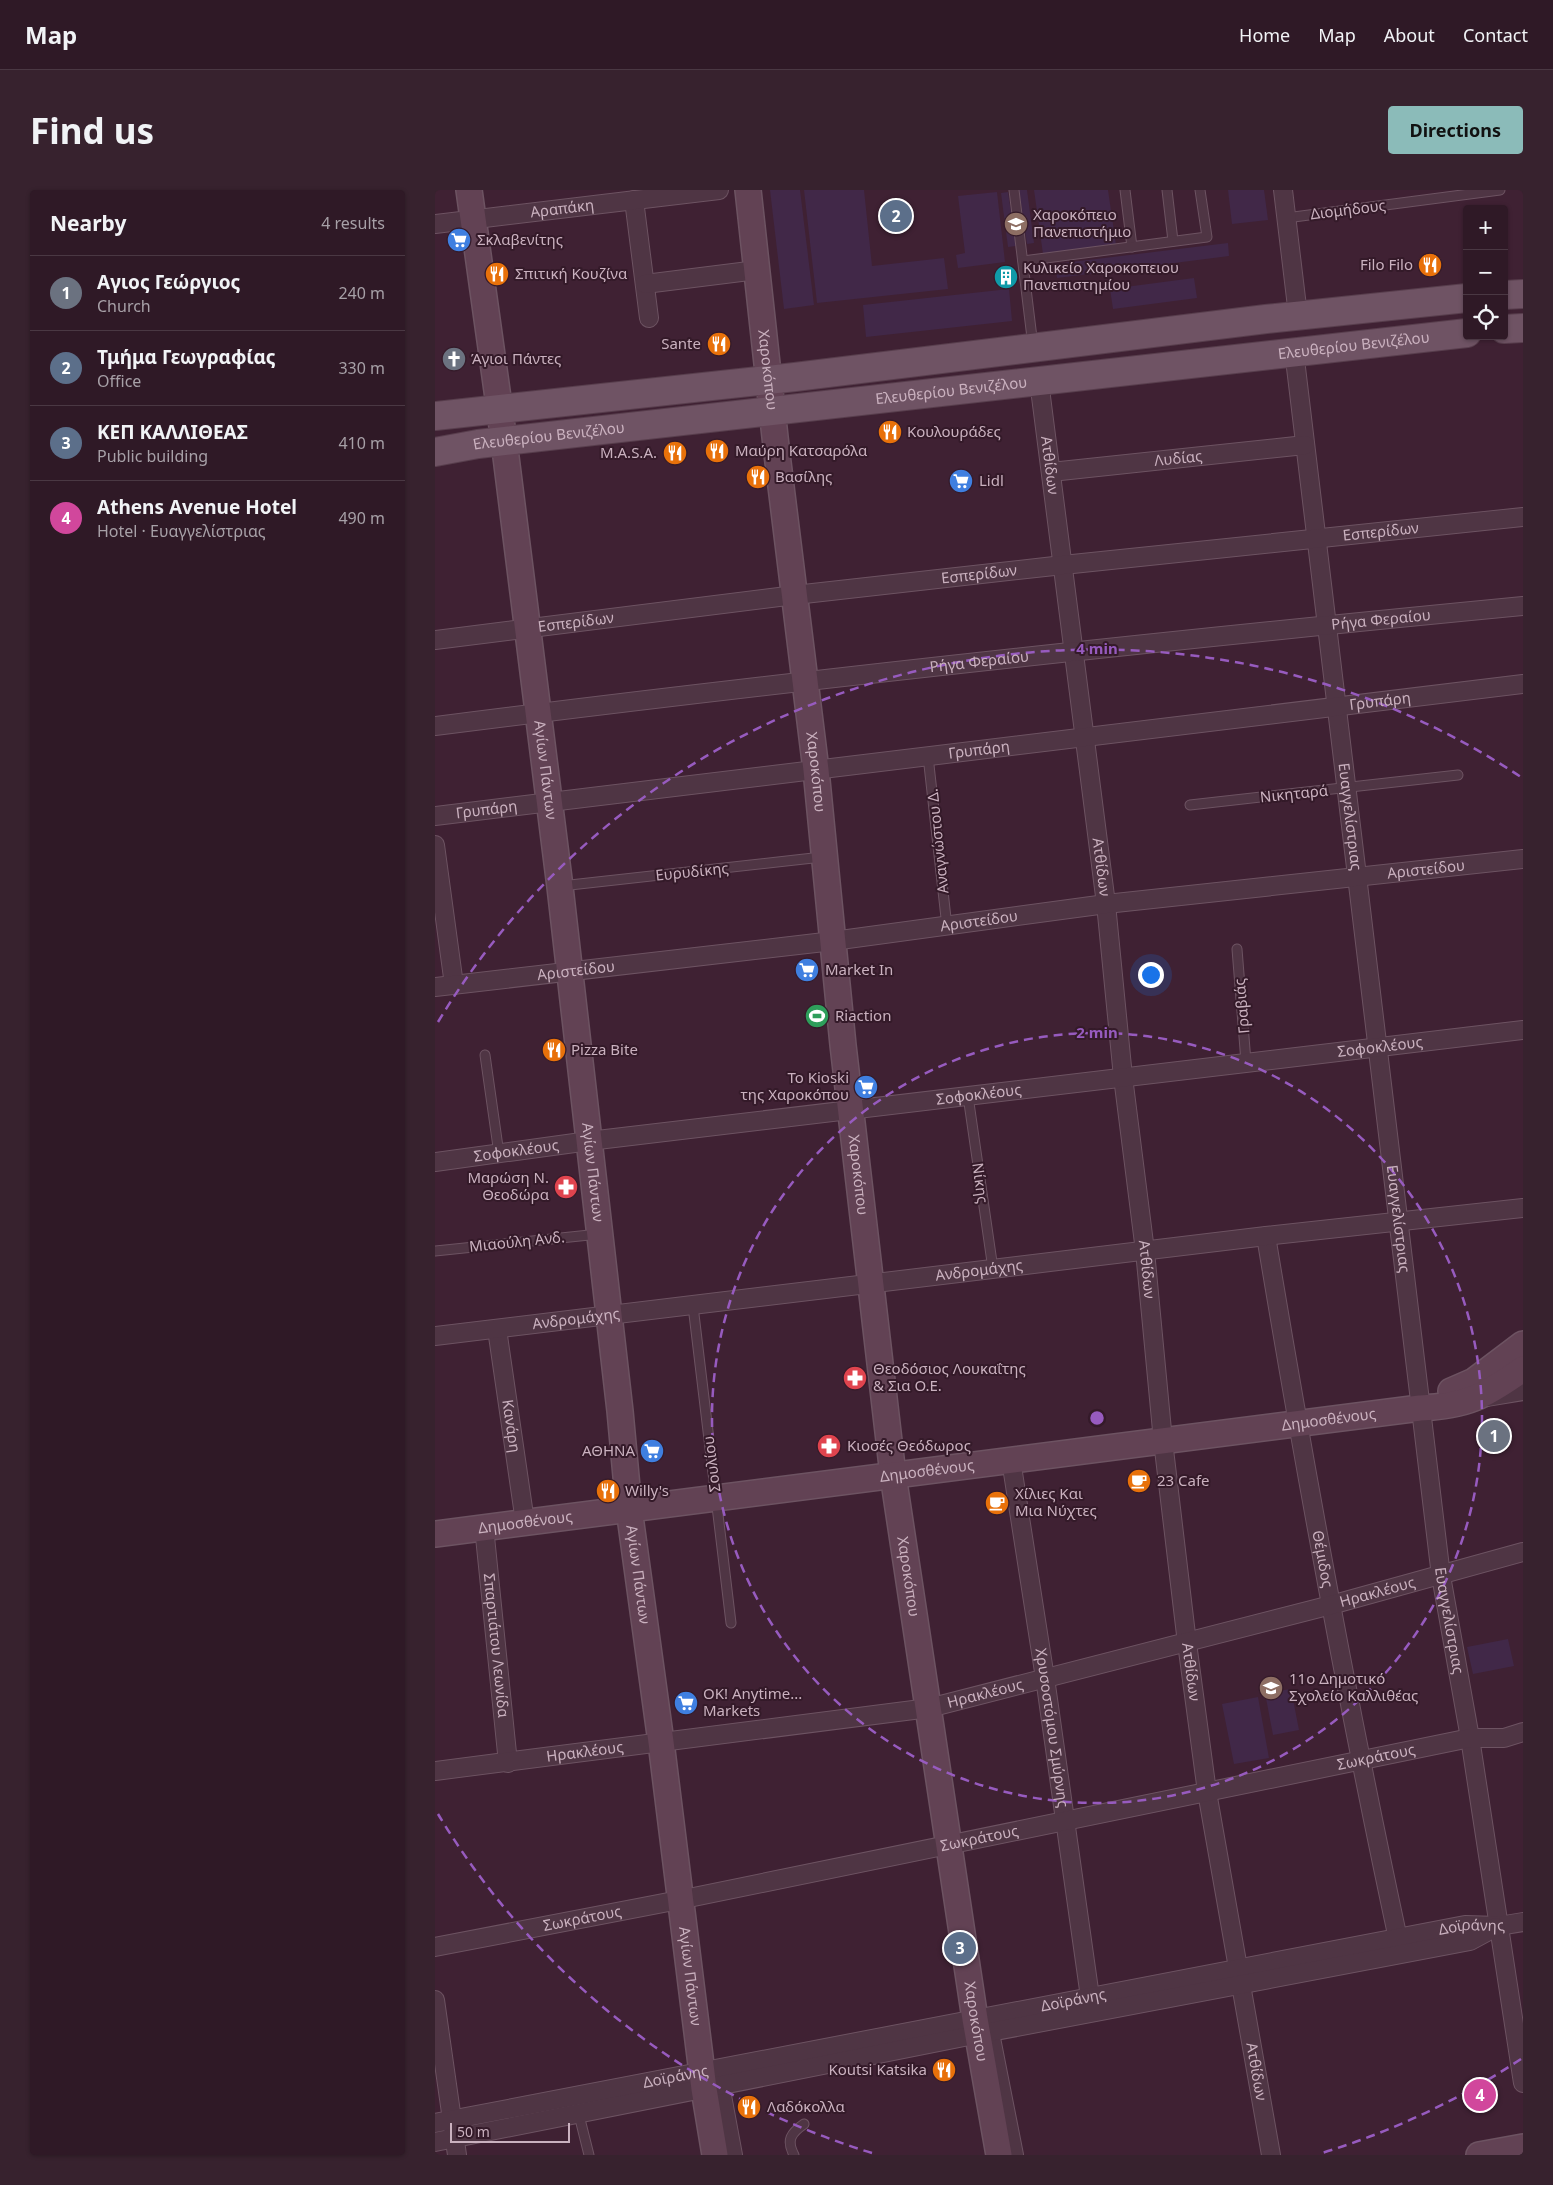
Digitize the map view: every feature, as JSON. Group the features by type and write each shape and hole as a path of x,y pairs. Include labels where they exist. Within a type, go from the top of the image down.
{"main road":[{"path":"1508,294 1523,294"},
{"name":"Ελευθερίου Βενιζέλου","path":"435,416 769,380 1033,346 1299,315 1463,298"},
{"path":"1508,329 1523,328"},
{"name":"Ελευθερίου Βενιζέλου","path":"435,452 503,441 1463,333"}],"street":[{"name":"Αγίων Πάντων","path":"469,190 549,802 609,1316 629,1509 661,1742 679,1900 715,2155"},
{"name":"Αραπάκη","path":"435,224 719,190"},
{"name":"Χαροκόπου","path":"748,190 816,770 851,1110 893,1475 949,1846 999,2155"},
{"path":"1283,190 1299,315"},
{"path":"634,200 649,318"},
{"path":"645,284 757,270"},
{"name":"Ευαγγελίστριας","path":"1294,351 1441,1576 1470,1738 1499,1926 1519,2038 1523,2083"},
{"name":"Ατθίδων","path":"1039,381 1074,651 1083,737 1106,904 1123,1077 1145,1251 1163,1440 1187,1643 1207,1792 1271,2155"},
{"name":"Λυδίας","path":"1051,472 1305,445"},
{"name":"Εσπερίδων","path":"435,640 795,595 1523,517"},
{"name":"Ρήγα Φεραίου","path":"435,726 805,681 1074,651 1523,606"},
{"name":"Γρυπάρη","path":"435,816 1523,684"},
{"path":"435,845 454,985"},
{"name":"Αριστείδου","path":"435,988 947,927 1106,904 1357,879 1523,859"},
{"name":"Σοφοκλέους","path":"435,1162 589,1141 1523,1030"},
{"name":"Ανδρομάχης","path":"435,1336 1266,1236 1523,1208"},
{"name":"Θέμιδος","path":"1266,1236 1297,1424 1360,1760 1399,1939"},
{"name":"Κανάρη","path":"497,1329 525,1522"},
{"path":"1420,1408 1474,1381 1523,1344"},
{"name":"Δημοσθένους","path":"435,1534 1163,1440 1447,1406 1471,1400 1497,1388 1523,1369"},
{"path":"1471,1400 1523,1391"},
{"name":"Χρυσοστόμου Σμύρνης","path":"1011,1460 1045,1678 1090,1997"},
{"name":"Σπαρτιάτου Λεωνίδα","path":"483,1527 507,1763"},
{"name":"Ηρακλέους","path":"435,1771 929,1708 1187,1643 1441,1576 1523,1552"},
{"name":"Σωκράτους","path":"435,1947 949,1846 1470,1738 1504,1738 1523,1732"},
{"path":"1504,1738 1523,1742"},
{"path":"1499,1926 1523,1922"},
{"name":"Δοϊράνης","path":"443,2122 705,2080 978,2031 1240,1976 1465,1925 1499,1926"},
{"name":"Δοϊράνης","path":"978,2031 1090,1997 1470,1941 1499,1926"},
{"path":"435,2000 443,2122 456,2147"},
{"name":"Χαροκόπου","path":"978,2031 989,2155"},
{"name":"Χαροκόπου","path":"978,2031 1014,2155"},
{"name":"Αγίων Πάντων","path":"705,2080 705,2155"},
{"name":"Αγίων Πάντων","path":"705,2080 733,2155"},
{"name":"Δοϊράνης","path":"435,2142 456,2147 705,2080"},
{"path":"1479,2155 1523,2147"}],"lane":[{"path":"1014,190 1033,346"},
{"path":"1125,190 1132,246"},
{"path":"1167,190 1173,241"},
{"path":"1023,261 1207,237 1200,190"},
{"name":"Διομήδους","path":"1286,218 1500,190"},
{"name":"Αναγνώστου Δ.","path":"928,756 947,927"},
{"name":"Νικηταρά","path":"1190,805 1458,775"},
{"name":"Ευρυδίκης","path":"559,887 825,857"},
{"name":"Γραβιάς","path":"1237,949 1246,1062"},
{"path":"485,1055 499,1154"},
{"name":"Νίκης","path":"968,1096 993,1270"},
{"name":"Μιαούλη Ανδ.","path":"435,1251 599,1234"},
{"name":"Σουλίου","path":"693,1306 731,1623"},
{"path":"579,2115 589,2155"},
{"path":"794,2155 789,2139 793,2132 804,2124"}],"shaded area":[{"path":"770,190 800,190 814,305 784,309"},
{"path":"804,190 864,190 872,266 944,258 948,289 817,303"},
{"path":"1019,190 1027,190 1034,243 1027,244"},
{"path":"1034,190 1108,190 1116,245 1043,254"},
{"path":"1228,190 1264,190 1268,220 1232,224"},
{"path":"997,192 1005,262 958,268 956,255 965,253 958,196"},
{"path":"1008,192 1016,246 1008,247 1001,193"},
{"path":"1228,243 1229,256 1057,278 1055,264"},
{"path":"1194,278 1197,298 1113,309 1110,289"},
{"path":"1009,289 1012,321 866,337 863,305"},
{"path":"1508,1639 1514,1666 1473,1674 1467,1647"},
{"path":"1291,1689 1299,1730 1273,1735 1265,1693"},
{"path":"1258,1697 1269,1758 1234,1764 1222,1704"}],"place":[{"name":"Τμήμα Γεωγραφίας","path":"896,216"},
{"name":"Χαροκόπειο Πανεπιστήμιο","path":"1016,224"},
{"name":"Σκλαβενίτης","path":"459,240"},
{"name":"Filo Filo","path":"1430,265"},
{"name":"Σπιτική Κουζίνα","path":"497,274"},
{"name":"Κυλικείο Χαροκοπειου Πανεπιστημίου","path":"1006,277"},
{"name":"Sante","path":"719,344"},
{"name":"Άγιοι Πάντες","path":"454,359"},
{"name":"Κουλουράδες","path":"890,432"},
{"name":"Μαύρη Κατσαρόλα","path":"717,451"},
{"name":"M.A.S.A.","path":"675,453"},
{"name":"Βασίλης","path":"758,477"},
{"name":"Lidl","path":"961,481"},
{"name":"Market In","path":"807,970"},
{"name":"Riaction","path":"817,1016"},
{"name":"Pizza Bite","path":"554,1050"},
{"name":"Το Kioski της Χαροκόπου","path":"866,1087"},
{"name":"Μαρώση Ν. Θεοδώρα","path":"566,1187"},
{"name":"Θεοδόσιος Λουκαΐτης & Σια Ο.Ε.","path":"855,1378"},
{"name":"Αγιος Γεώργιος","path":"1494,1436"},
{"name":"Κιοσές Θεόδωρος","path":"829,1446"},
{"name":"ΑΘΗΝΑ","path":"652,1451"},
{"name":"23 Cafe","path":"1139,1481"},
{"name":"Willy's","path":"608,1491"},
{"name":"Χίλιες Και Μια Νύχτες","path":"997,1503"},
{"name":"11ο Δημοτικό Σχολείο Καλλιθέας","path":"1271,1688"},
{"name":"OK! Anytime... Markets","path":"686,1703"},
{"name":"ΚΕΠ ΚΑΛΛΙΘΕΑΣ","path":"960,1948"},
{"name":"Koutsi Katsika","path":"944,2070"},
{"name":"Athens Avenue Hotel","path":"1480,2095"},
{"name":"Λαδόκολλα","path":"749,2107"}]}
